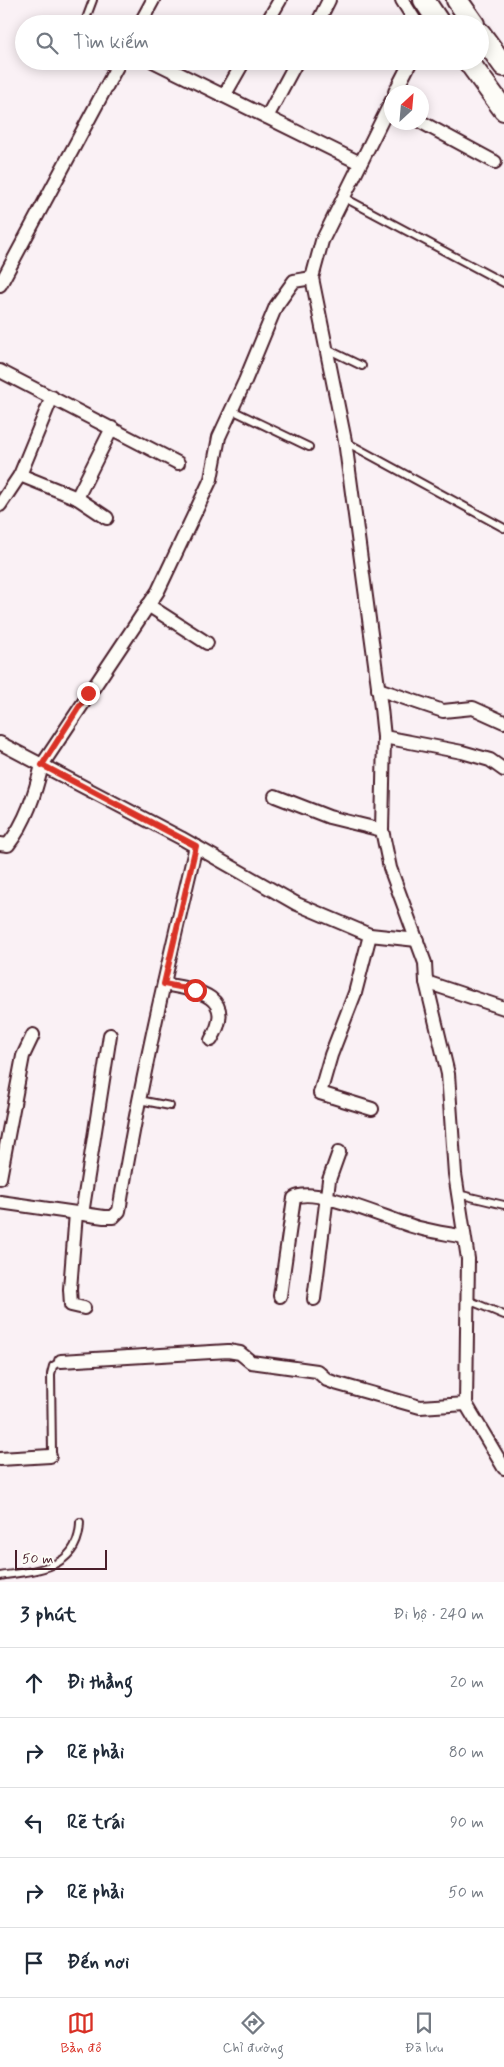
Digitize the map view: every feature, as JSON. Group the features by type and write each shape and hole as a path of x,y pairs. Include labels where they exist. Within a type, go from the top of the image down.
{"main road":[{"path":"457,0 468,15"},
{"path":"489,45 504,66"},
{"path":"475,70 504,110"}],"street":[{"path":"145,15 153,0"},
{"path":"271,15 280,0"},
{"path":"322,15 329,0"},
{"path":"402,0 426,15"},
{"path":"0,285 116,70"},
{"path":"171,70 360,163"},
{"path":"224,96 239,70"},
{"path":"267,117 292,70"},
{"path":"399,85 406,70"},
{"path":"384,117 322,241 312,278 345,442 378,689 384,737 382,830 390,868 426,964 426,982 448,1074 458,1194 468,1259 466,1404 504,1468"},
{"path":"429,126 495,162"},
{"path":"0,844 8,845 16,835 33,798 42,765 158,590 211,479 219,437 276,306 294,281 312,278"},
{"path":"0,371 178,463"},
{"path":"0,505 20,475 52,397"},
{"path":"77,498 112,428"},
{"path":"20,475 77,498 107,518"},
{"path":"148,606 207,643"},
{"path":"378,689 443,711 473,708 504,722"},
{"path":"384,737 462,752 490,760 504,770"},
{"path":"0,743 196,846 297,904 370,935 417,940"},
{"path":"275,796 329,817 382,830"},
{"path":"0,1202 113,1217 119,1211 164,984 196,846"},
{"path":"370,935 354,993 331,1055 320,1094 372,1109"},
{"path":"426,982 504,1008"},
{"path":"164,984 195,990 213,998 220,1009 218,1028 211,1040"},
{"path":"0,1178 23,1056 33,1034"},
{"path":"84,1308 71,1305 79,1213 110,1035"},
{"path":"314,1299 329,1180 339,1152"},
{"path":"280,1296 294,1198 300,1194 327,1198 418,1228 464,1236"},
{"path":"61,1361 228,1351 240,1353 251,1362 317,1371 327,1380 334,1383 420,1408 466,1404"},
{"path":"0,1459 50,1456"}],"lane":[{"path":"87,15 93,0"},
{"path":"343,197 504,283"},
{"path":"327,349 362,366"},
{"path":"232,410 309,447"},
{"path":"345,442 504,528"},
{"path":"140,1100 170,1106"},
{"path":"458,1194 504,1205"},
{"path":"468,1300 504,1315"},
{"path":"50,1456 52,1453 51,1374 53,1366 61,1361"},
{"path":"0,1576 48,1568 69,1556 76,1541 80,1522"}],"route":[{"path":"88,693 42,765 196,846 164,984 195,990"}]}
